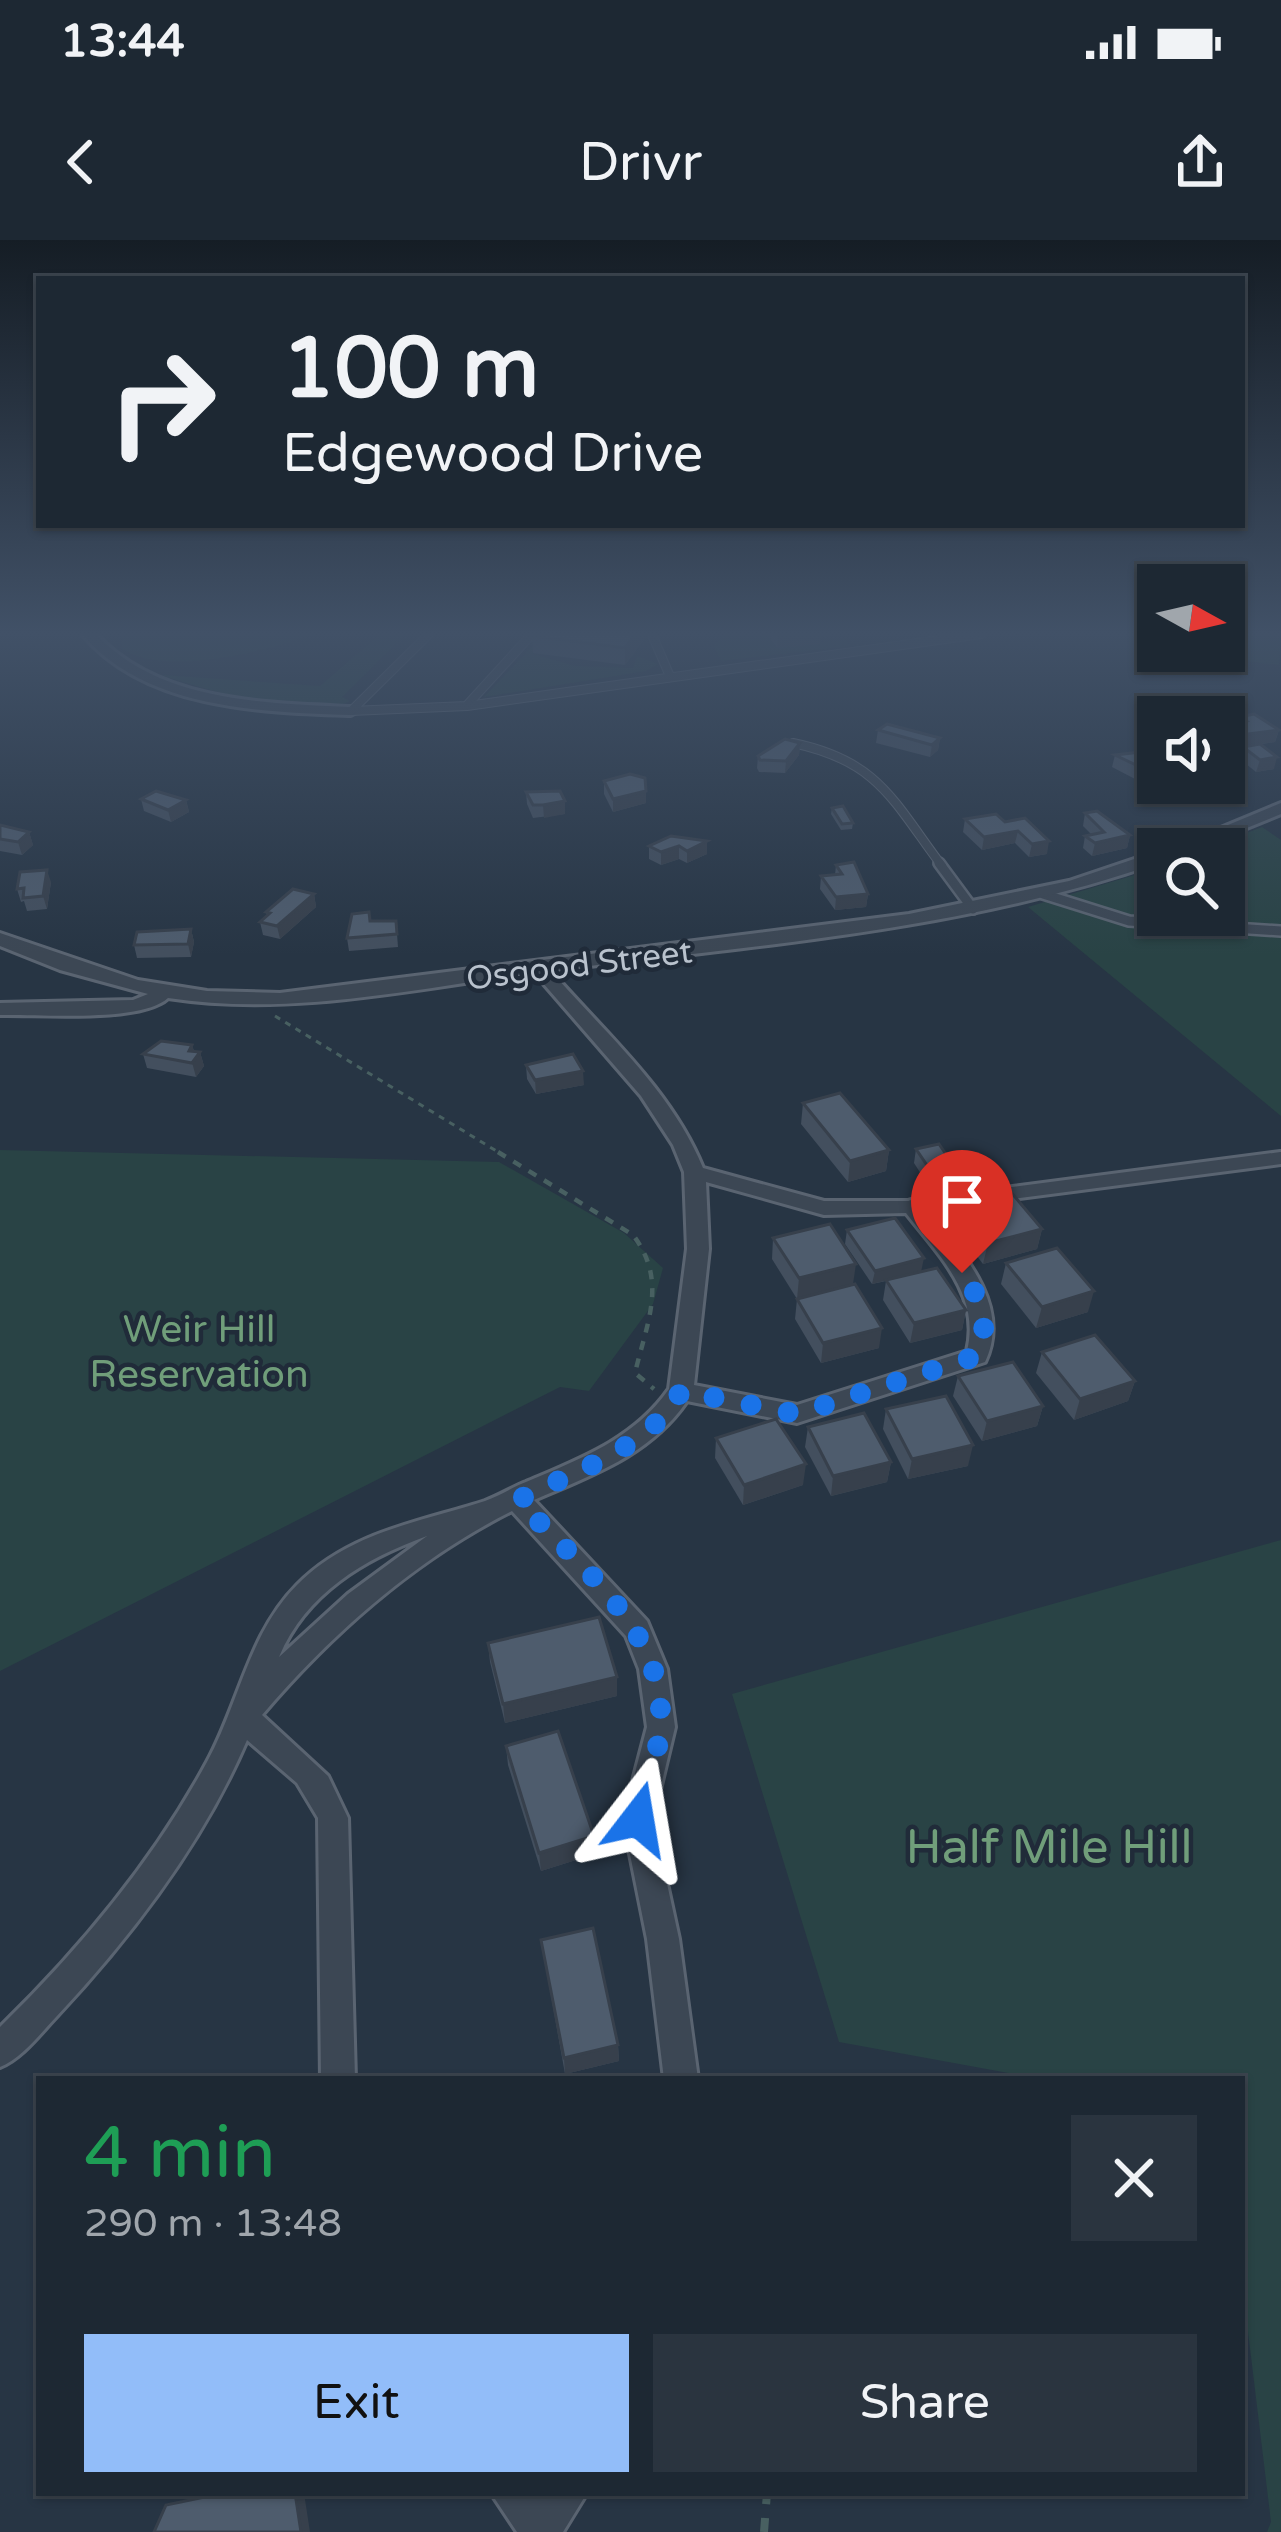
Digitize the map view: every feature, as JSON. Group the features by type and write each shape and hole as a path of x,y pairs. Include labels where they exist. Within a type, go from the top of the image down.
{"street":[{"path":"1231,828 1281,808"},
{"name":"Osgood Street","path":"0,939 83,973 164,991 250,1000 788,939 974,909 1137,864"},
{"path":"244,1714 289,1660 364,1594 506,1504 639,1437 668,1416 679,1394 698,1207 694,1172 666,1117 539,968"},
{"path":"0,1009 134,1006 154,1001 164,991"},
{"path":"679,1394 797,1414 977,1356 987,1331 977,1294 912,1206 824,1208 694,1172"},
{"path":"0,2050 82,1968 158,1867 212,1784 271,1642 293,1606 332,1569 370,1545 418,1526 506,1504"},
{"path":"506,1504 637,1629 653,1669 661,1727 638,1819 663,1940 681,2076"},
{"path":"244,1714 261,1740 326,1790 333,1818 338,2076"},
{"path":"514,2496 542,2529 565,2496"}],"lane":[{"path":"793,743 830,752 874,775 974,909"},
{"path":"1043,893 1074,911 1110,921 1281,931"},
{"path":"912,1206 1281,1158"}],"path":[{"path":"250,1000 634,1235 651,1254 655,1317 635,1373 652,1389 679,1394"},
{"path":"764,2532 767,2496"}],"green space":[{"path":"1262,827 1281,840 1281,1116 1028,907 1137,874 1137,936 1245,936 1245,834"},
{"name":"Weir Hill Reservation","path":"0,1150 499,1162 624,1233 663,1268 653,1304 589,1391 560,1387 0,1671"},
{"name":"Half Mile Hill","path":"1281,1540 1281,2532 1267,2532 1271,2522 1245,2307 1245,2076 1025,2076 839,2042 732,1694"}],"building":[{"path":"782,741 800,743 786,761 758,756"},
{"path":"1260,744 1277,757 1260,760 1245,747"},
{"path":"1137,752 1137,766 1115,755"},
{"path":"630,774 645,778 646,791 613,799 604,781"},
{"path":"156,791 186,800 168,810 141,799"},
{"path":"560,791 565,801 543,805 533,805 526,792"},
{"path":"843,806 853,823 842,824 832,808"},
{"path":"1097,811 1130,835 1095,843 1085,836 1104,832 1085,813"},
{"path":"996,814 1005,822 1025,818 1049,841 1032,844 1018,831 984,837 965,819"},
{"path":"0,825 29,832 18,842 0,839"},
{"path":"671,836 707,841 687,851 679,846 661,852 649,846"},
{"path":"854,862 868,894 836,897 821,876 842,874 836,865"},
{"path":"47,870 43,896 23,898 24,888 17,889 20,872"},
{"path":"293,889 314,894 277,926 260,922 270,913 266,912"},
{"path":"369,912 370,921 396,921 397,934 347,938 352,914"},
{"path":"191,929 188,944 134,945 137,932"},
{"path":"161,1041 192,1045 189,1051 200,1052 192,1063 143,1054"},
{"path":"573,1054 583,1071 535,1080 526,1065"},
{"path":"840,1093 889,1150 850,1161 803,1103"},
{"path":"939,1144 956,1169 933,1174 916,1149"},
{"path":"1010,1191 1042,1229 988,1243 957,1204"},
{"path":"895,1218 924,1258 875,1271 847,1230"},
{"path":"830,1224 856,1264 799,1278 773,1238"},
{"path":"1057,1248 1094,1291 1042,1307 1006,1263"},
{"path":"937,1268 966,1310 914,1323 886,1280"},
{"path":"855,1284 882,1328 823,1343 797,1299"},
{"path":"1095,1335 1135,1381 1080,1399 1042,1352"},
{"path":"1013,1362 1043,1406 987,1421 958,1376"},
{"path":"946,1396 973,1445 912,1459 886,1409"},
{"path":"864,1413 891,1462 833,1476 808,1427"},
{"path":"776,1419 806,1464 744,1485 716,1438"},
{"path":"599,1617 617,1677 503,1704 488,1643"},
{"path":"558,1731 594,1836 539,1853 506,1746"},
{"path":"593,1928 618,2045 564,2058 541,1940"},
{"path":"210,2496 295,2496 301,2532 154,2532 166,2505"}],"route":[{"path":"638,1819 661,1727 653,1669 637,1629 518,1500 639,1437 668,1416 681,1391 797,1414 977,1356 987,1331 977,1294 962,1273"}]}
